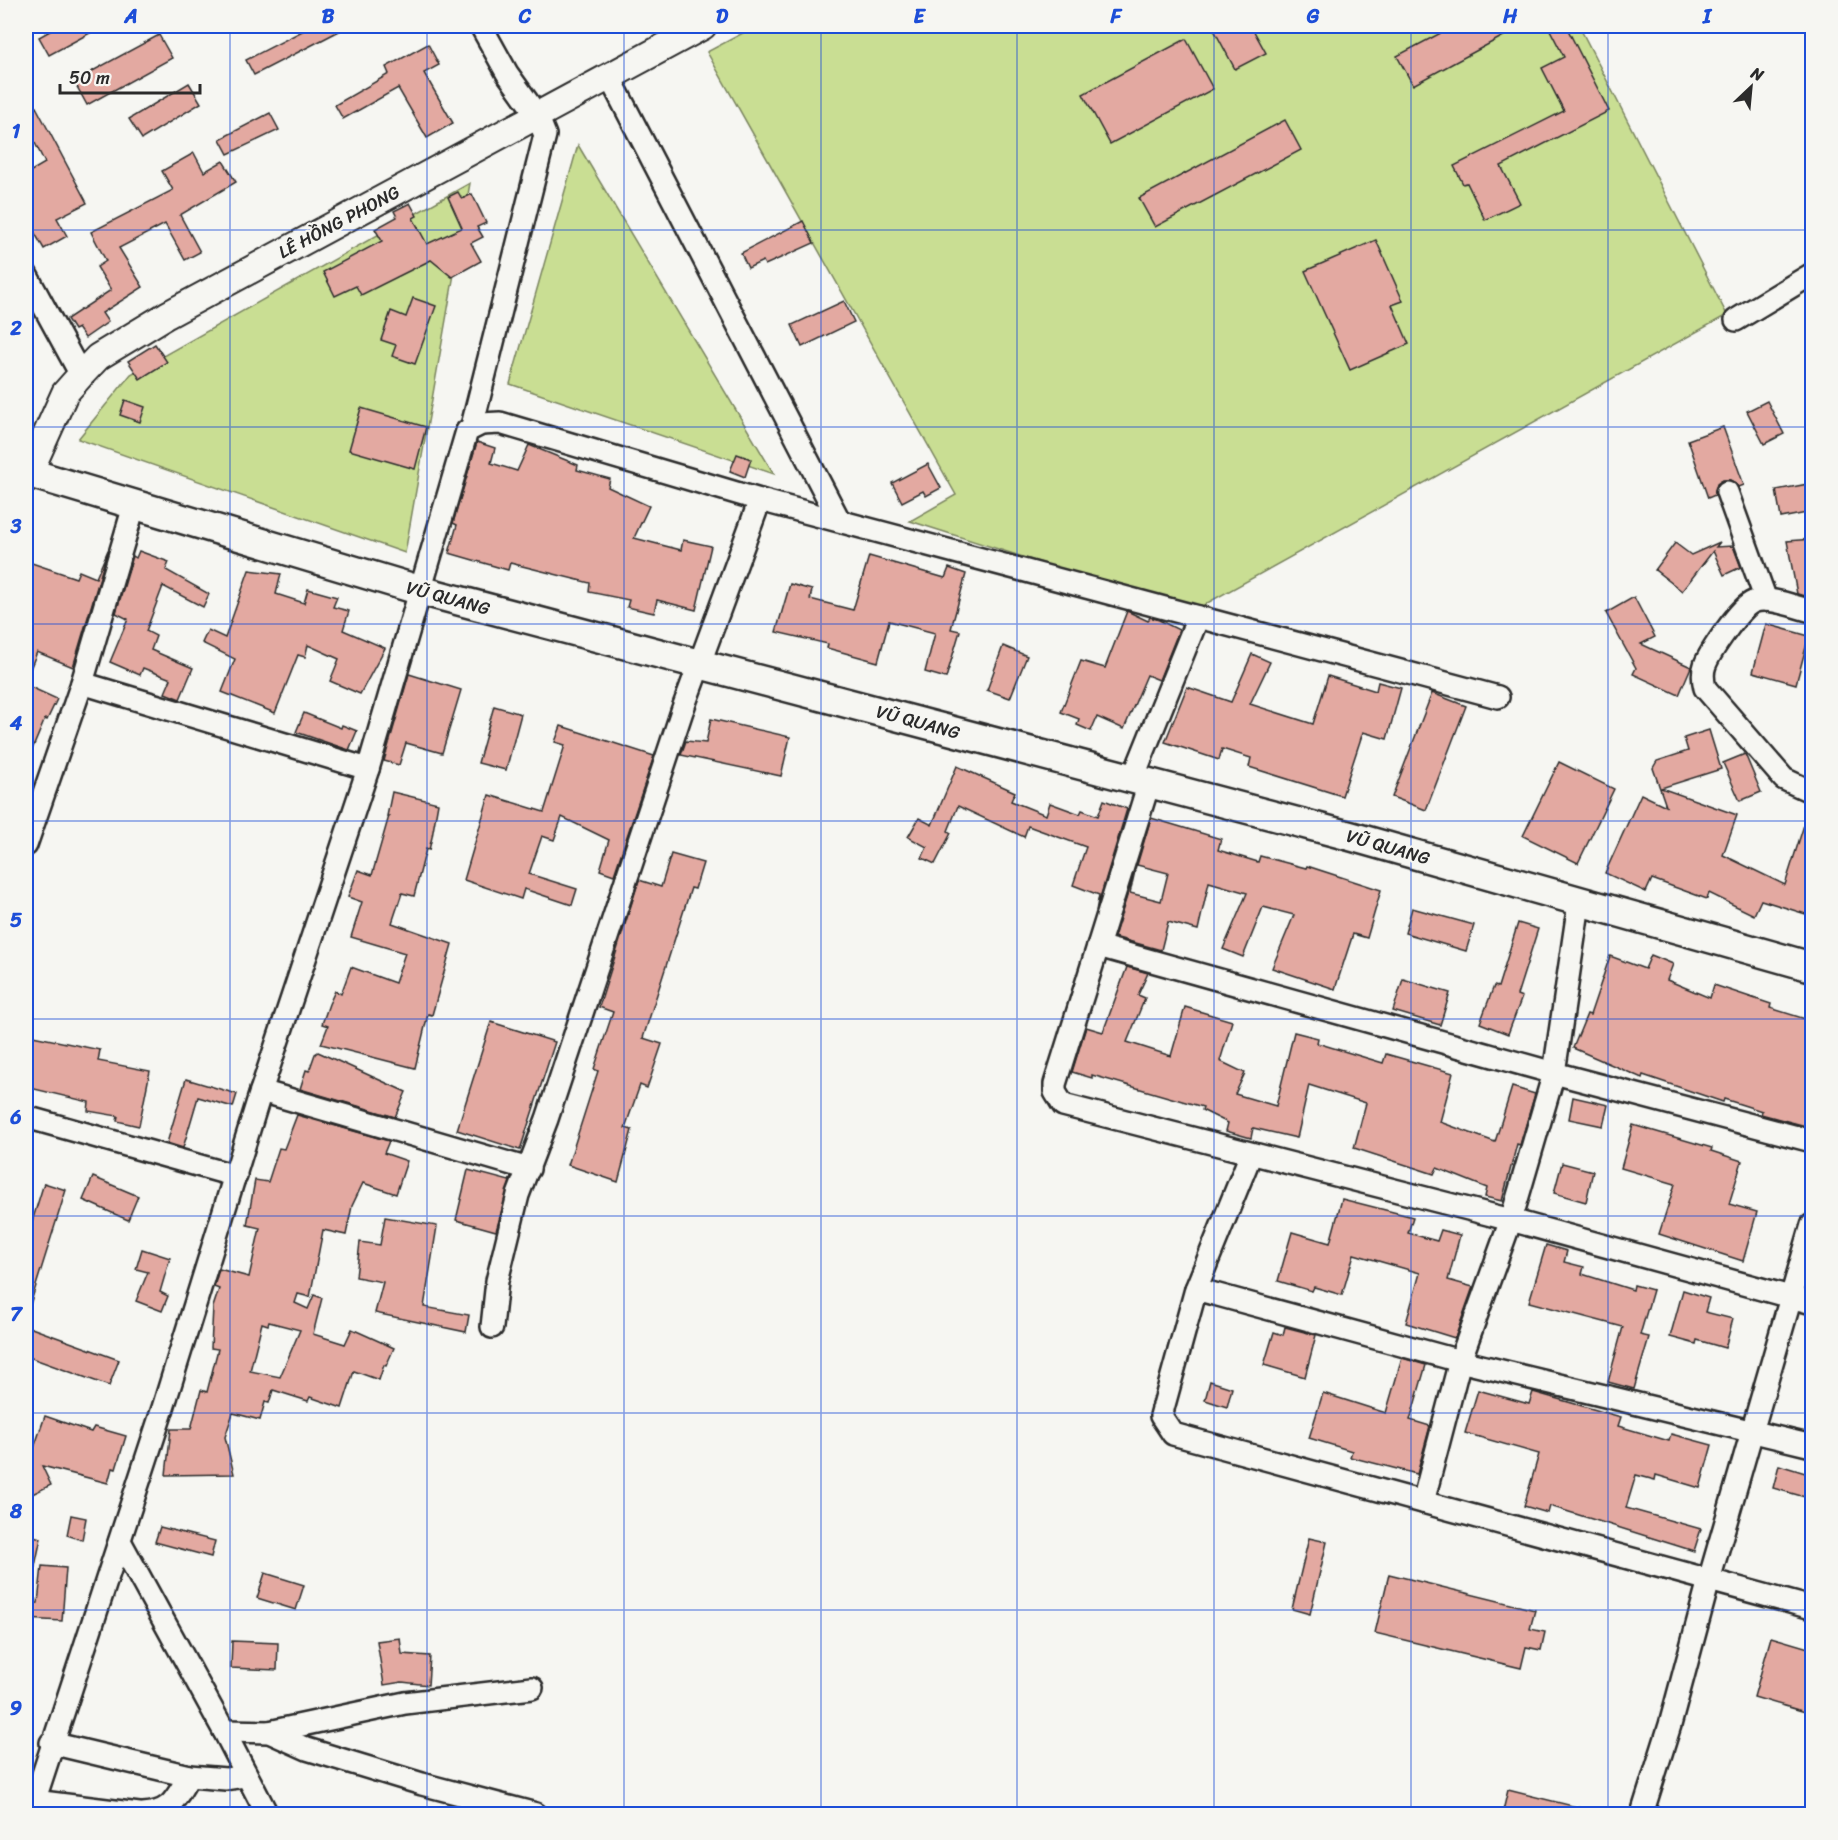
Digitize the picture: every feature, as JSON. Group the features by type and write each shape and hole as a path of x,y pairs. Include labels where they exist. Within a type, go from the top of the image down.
{"main road":[{"name":"VŨ QUANG","path":"27,475 419,590 1350,836 1579,903 1812,967"}],"street":[{"path":"481,26 507,73 537,115 546,135 473,422 500,423 760,500 1498,697"},
{"name":"LÊ HỒNG PHONG","path":"27,475 65,393 98,357 167,315 703,26"},
{"path":"609,76 839,520"},
{"path":"26,274 81,375"},
{"path":"1736,320 1812,274"},
{"path":"189,1776 172,1804 159,1813 141,1815 32,1808 51,1743 120,1541 261,1091 368,769 467,431 481,424"},
{"path":"1727,492 1766,600"},
{"path":"492,1327 503,1250 518,1195 529,1169 682,711 701,665 760,500"},
{"path":"26,845 82,682 134,506"},
{"path":"1812,611 1766,600 1753,602 1740,611 1705,665 1702,677 1705,688 1784,778 1812,792"},
{"path":"1198,617 1141,781 1098,946 1055,1084 1058,1100 1070,1109 1511,1220 1803,1300"},
{"path":"82,682 368,769"},
{"path":"1424,1502 1460,1361 1511,1220 1554,1073 1579,903"},
{"path":"1098,946 1554,1073 1812,1141"},
{"path":"261,1091 529,1169"},
{"path":"26,1117 236,1176"},
{"path":"1251,1154 1196,1288 1161,1416 1173,1434 1812,1608"},
{"path":"1642,1815 1670,1725 1708,1580 1753,1430 1803,1300 1812,1225"},
{"path":"1196,1288 1460,1361 1812,1446"},
{"path":"120,1541 224,1731 245,1776 268,1814"},
{"path":"224,1731 269,1732 405,1703 532,1688"},
{"path":"269,1732 306,1749 536,1815"},
{"path":"51,1743 189,1776 226,1779 245,1776"}],"green space":[{"path":"756,26 1579,26 1727,315 1193,611 910,521 956,495 707,52"},
{"path":"578,145 774,474 510,384"},
{"path":"470,183 405,553 78,439 131,374"}],"building":[{"path":"59,26 103,26 49,55 39,37"},
{"path":"312,26 349,26 254,75 246,60"},
{"path":"1212,26 1251,26 1266,53 1235,69"},
{"path":"1454,26 1522,26 1413,85 1397,56"},
{"path":"1548,26 1566,26 1609,111 1501,166 1520,203 1485,220 1467,183 1463,184 1454,166 1564,111 1542,68 1564,57"},
{"path":"159,35 172,58 87,105 74,81"},
{"path":"1186,39 1213,89 1110,144 1083,94"},
{"path":"428,44 439,65 424,73 453,123 427,138 398,88 343,119 335,105 389,74 386,67"},
{"path":"189,83 201,103 142,139 129,119"},
{"path":"26,88 87,203 57,218 67,236 44,249 26,218 26,174 45,163 26,125"},
{"path":"270,113 279,130 228,154 220,139"},
{"path":"1285,120 1301,150 1155,227 1139,198"},
{"path":"194,153 204,172 223,161 236,182 180,215 200,252 185,260 165,224 119,248 143,287 102,313 108,322 85,338 78,328 74,330 67,319 111,290 97,267 106,261 91,232 173,190 162,171"},
{"path":"458,192 462,199 472,194 486,223 477,227 483,237 471,243 481,261 452,277 431,260 361,295 356,286 335,296 323,272 382,241 375,229 397,217 394,211 410,203 417,216 413,218 427,244 462,228 448,197"},
{"path":"803,221 814,243 765,265 763,261 748,268 741,253"},
{"path":"1376,240 1403,301 1392,305 1409,344 1350,370 1305,271"},
{"path":"413,298 436,306 415,364 392,356 396,345 381,340 391,311 406,317"},
{"path":"844,301 854,322 802,347 792,325"},
{"path":"155,344 167,362 140,379 128,361"},
{"path":"125,400 145,407 140,422 120,415"},
{"path":"1767,401 1784,434 1764,444 1747,411"},
{"path":"361,408 426,427 415,469 349,450"},
{"path":"1723,427 1744,485 1739,487 1730,480 1723,480 1717,484 1715,495 1708,498 1688,440"},
{"path":"477,442 495,448 491,463 517,471 529,445 578,465 577,470 610,479 608,487 649,506 634,538 681,550 683,540 711,546 696,610 657,600 654,613 627,607 629,600 589,592 590,583 510,563 508,570 449,553 457,525 453,523"},
{"path":"737,454 751,459 745,477 730,471"},
{"path":"928,464 941,488 926,496 923,491 902,502 892,483"},
{"path":"1808,484 1812,512 1781,518 1776,490"},
{"path":"1812,539 1812,595 1806,596 1797,594 1787,541"},
{"path":"1720,542 1716,547 1733,546 1741,567 1724,575 1713,551 1682,591 1655,570 1675,543 1691,555"},
{"path":"108,550 73,667 37,652 26,679 26,561 76,578 79,571 96,578"},
{"path":"139,551 169,562 166,570 209,594 203,607 163,586 146,631 156,636 151,650 193,668 180,699 165,693 171,679 143,668 140,675 110,662 128,619 116,613 133,556 136,558"},
{"path":"869,556 945,578 949,568 966,574 951,629 960,631 946,678 925,672 935,633 889,621 878,662 827,648 828,644 776,632 790,584 812,590 810,599 853,610"},
{"path":"249,570 281,574 276,594 304,603 308,589 337,597 333,607 349,611 343,630 385,648 360,694 330,681 339,659 308,645 305,657 298,655 275,713 222,692 235,659 202,643 208,630 225,638"},
{"path":"1634,597 1655,637 1641,644 1691,667 1679,695 1633,674 1636,668 1606,613"},
{"path":"1127,611 1148,621 1150,617 1159,620 1179,630 1159,680 1147,675 1124,729 1097,717 1091,731 1077,725 1079,719 1061,712 1081,661 1105,668"},
{"path":"1766,624 1809,636 1796,684 1753,672"},
{"path":"1003,646 1027,656 1010,698 987,690"},
{"path":"1252,654 1270,662 1250,704 1313,724 1328,676 1376,691 1378,682 1401,688 1387,739 1363,732 1342,796 1249,767 1251,758 1222,749 1219,760 1165,742 1187,687 1231,702"},
{"path":"409,674 461,690 442,753 406,743 399,765 384,761"},
{"path":"26,685 57,699 47,720 45,719 26,764"},
{"path":"1432,693 1466,706 1426,810 1392,797"},
{"path":"494,706 521,714 506,770 478,763"},
{"path":"304,713 341,728 342,725 357,731 349,750 296,732"},
{"path":"711,719 790,737 781,776 681,755 686,741 706,743"},
{"path":"561,726 654,756 614,875 600,870 609,840 562,817 554,840 542,836 529,874 577,889 572,905 524,889 521,899 464,880 489,795 544,812 565,745 555,742"},
{"path":"1709,730 1721,769 1661,788 1737,815 1723,855 1785,885 1809,809 1812,809 1812,916 1761,900 1754,915 1709,893 1707,899 1652,879 1646,892 1605,873 1641,794 1666,806 1653,768 1657,761 1688,751 1684,738"},
{"path":"1745,754 1761,792 1740,801 1723,763"},
{"path":"1559,762 1614,789 1578,863 1523,836"},
{"path":"957,766 1015,792 1011,801 1046,815 1050,803 1080,814 1082,810 1098,816 1104,800 1127,809 1096,911 1099,895 1073,885 1086,847 1028,826 1024,837 958,806 948,831 951,833 935,864 922,858 927,847 908,837 919,818 932,825"},
{"path":"392,792 438,803 429,850 426,849 414,896 402,893 392,923 452,944 432,1015 428,1014 415,1068 321,1044 328,1026 322,1024 329,1004 335,991 341,994 351,967 395,983 405,953 351,937 362,902 348,897 358,870 372,875 389,816 387,816"},
{"path":"1151,818 1221,839 1218,850 1258,862 1260,856 1306,868 1307,866 1381,890 1367,938 1353,934 1335,989 1272,968 1294,915 1263,907 1243,957 1223,949 1247,893 1209,882 1198,930 1168,922 1161,950 1114,937 1135,871 1130,893 1161,901 1168,873 1137,865"},
{"path":"671,854 703,863 695,889 691,888 643,1038 662,1044 647,1088 640,1085 625,1128 632,1130 618,1182 568,1165 598,1071 594,1069 613,1012 599,1007 639,880 661,887"},
{"path":"1412,908 1474,925 1466,951 1405,933"},
{"path":"1518,923 1538,929 1517,995 1522,997 1508,1034 1480,1023 1494,986 1498,987"},
{"path":"1651,955 1673,964 1667,980 1710,998 1714,985 1771,1004 1770,1008 1812,1021 1812,1109 1806,1126 1761,1114 1762,1111 1724,1099 1723,1102 1643,1075 1642,1078 1573,1048 1587,1014 1590,1015 1610,956 1645,969"},
{"path":"1127,967 1148,973 1138,995 1145,998 1127,1042 1171,1056 1185,1007 1232,1021 1220,1061 1245,1073 1235,1094 1276,1106 1294,1032 1318,1038 1317,1043 1383,1063 1386,1054 1453,1073 1440,1122 1495,1142 1512,1087 1535,1094 1520,1145 1517,1144 1502,1201 1485,1197 1487,1188 1437,1168 1434,1174 1354,1148 1366,1103 1309,1085 1297,1138 1253,1128 1251,1138 1226,1131 1228,1123 1202,1110 1203,1107 1092,1075 1092,1078 1072,1072 1086,1027 1103,1032"},
{"path":"1403,979 1450,993 1440,1025 1393,1011"},
{"path":"491,1022 555,1042 520,1150 457,1130"},
{"path":"28,1035 100,1050 98,1061 150,1071 139,1126 117,1121 118,1116 88,1111 89,1102 26,1087"},
{"path":"318,1052 406,1092 395,1117 300,1089 306,1070 309,1071 315,1054"},
{"path":"186,1079 237,1094 233,1107 198,1097 183,1148 167,1143"},
{"path":"1573,1097 1608,1105 1603,1126 1569,1119"},
{"path":"297,1115 389,1141 384,1153 407,1161 396,1194 363,1183 352,1206 346,1235 323,1230 310,1297 298,1294 295,1303 308,1309 314,1295 322,1298 313,1334 345,1344 352,1329 394,1348 386,1366 384,1365 379,1380 354,1371 342,1408 310,1397 308,1401 273,1390 269,1403 265,1402 260,1420 233,1413 225,1437 234,1474 166,1475 171,1429 191,1429 201,1390 207,1392 218,1349 211,1348 213,1307 219,1289 214,1287 219,1269 249,1277 260,1228 247,1225 255,1180 268,1182 279,1148 284,1149","holes":["269,1322 300,1330 280,1377 250,1371 262,1323 268,1325"]},
{"path":"1633,1125 1712,1148 1711,1151 1742,1161 1729,1204 1757,1212 1743,1261 1659,1234 1675,1184 1621,1168"},
{"path":"1562,1163 1593,1171 1586,1202 1554,1193"},
{"path":"468,1170 509,1181 511,1178 496,1231 456,1220"},
{"path":"93,1177 138,1196 128,1220 83,1200"},
{"path":"44,1183 66,1190 29,1308 26,1307 26,1241"},
{"path":"1342,1199 1413,1217 1408,1233 1437,1241 1441,1230 1460,1235 1448,1280 1473,1287 1455,1338 1406,1323 1420,1273 1354,1254 1342,1295 1314,1287 1312,1291 1278,1281 1292,1232 1330,1243"},
{"path":"385,1217 437,1226 424,1307 469,1315 466,1332 375,1313 383,1282 356,1277 360,1242 380,1245"},
{"path":"1546,1245 1567,1251 1564,1262 1584,1267 1582,1274 1633,1290 1634,1285 1653,1290 1640,1335 1649,1337 1634,1389 1608,1382 1623,1327 1529,1302"},
{"path":"142,1249 170,1258 160,1292 168,1296 162,1311 136,1301 148,1272 136,1269"},
{"path":"1683,1290 1709,1298 1705,1312 1733,1319 1725,1348 1697,1340 1696,1344 1670,1337"},
{"path":"26,1326 119,1360 109,1386 26,1356"},
{"path":"1285,1327 1316,1335 1305,1377 1264,1365 1274,1332 1283,1335"},
{"path":"1402,1358 1426,1365 1410,1420 1430,1426 1417,1474 1350,1457 1352,1451 1309,1438 1323,1393 1386,1413"},
{"path":"1210,1381 1232,1388 1227,1407 1205,1400"},
{"path":"1478,1390 1529,1404 1533,1392 1621,1417 1618,1426 1669,1441 1671,1434 1712,1445 1700,1488 1656,1475 1655,1480 1636,1475 1626,1508 1701,1529 1694,1551 1550,1506 1548,1513 1524,1506 1539,1454 1465,1433"},
{"path":"45,1416 91,1432 94,1427 126,1436 116,1469 112,1468 108,1483 42,1466 51,1485 26,1497 26,1427 35,1445"},
{"path":"1779,1465 1812,1475 1812,1499 1773,1488"},
{"path":"71,1515 86,1518 82,1540 67,1535"},
{"path":"160,1527 215,1541 211,1557 155,1542"},
{"path":"26,1534 41,1538 32,1580 26,1580"},
{"path":"1309,1538 1327,1542 1310,1614 1292,1609"},
{"path":"42,1566 66,1568 62,1621 26,1619 26,1604 38,1603"},
{"path":"265,1573 304,1585 296,1610 257,1598"},
{"path":"1389,1574 1535,1610 1530,1629 1545,1632 1541,1650 1526,1647 1521,1668 1375,1633"},
{"path":"1771,1637 1812,1649 1812,1714 1754,1697"},
{"path":"400,1638 402,1654 430,1656 428,1685 402,1682 384,1685 377,1641"},
{"path":"232,1641 278,1643 277,1670 231,1668"},
{"path":"1508,1790 1585,1809 1585,1815 1502,1815"}]}
